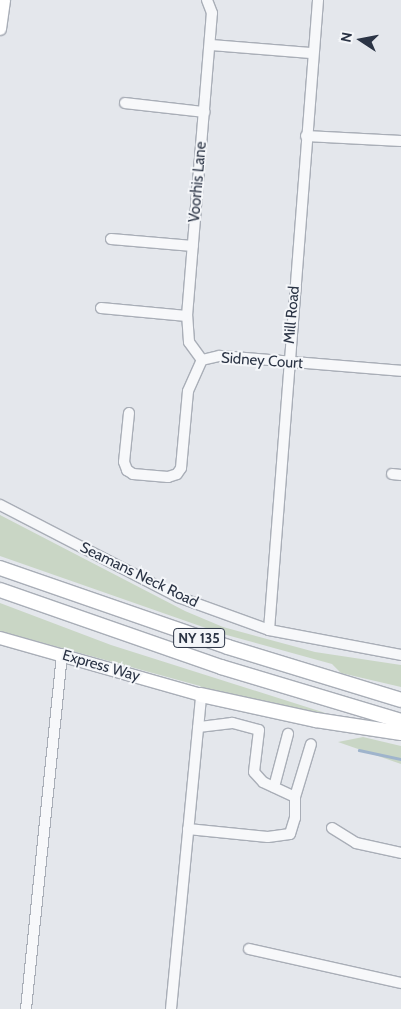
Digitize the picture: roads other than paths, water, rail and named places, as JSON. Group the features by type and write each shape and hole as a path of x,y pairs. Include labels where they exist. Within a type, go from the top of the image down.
{"highway":[{"name":"NY 135","path":"0,568 219,644 401,700"},
{"name":"NY 135","path":"0,590 221,667 401,721"},
{"path":"201,695 312,720 401,733"}],"main road":[{"path":"0,29 4,0"},
{"name":"Express Way","path":"0,638 62,654 201,695"}],"street":[{"name":"Voorhis Lane","path":"202,360 189,342 187,316 210,45 212,13 207,0"},
{"name":"Mill Road","path":"269,630 312,54 318,0"},
{"path":"210,45 312,54"},
{"path":"125,103 204,112"},
{"path":"306,136 401,141"},
{"path":"111,239 193,246"},
{"path":"101,308 187,316"},
{"name":"Sidney Court","path":"129,413 124,462 127,470 133,474 168,477 177,474 181,468 188,392 202,360 220,356 401,371"},
{"name":"Seamans Neck Road","path":"0,505 178,597 269,630 401,655"},
{"path":"26,1009 62,654"},
{"path":"171,1009 201,695"},
{"path":"198,727 232,723 259,730 254,772 274,787 295,797"},
{"path":"274,787 288,734"},
{"path":"188,829 268,837 290,834 295,818 295,797 311,744"},
{"path":"332,828 356,843 401,853"},
{"path":"250,949 401,983"}],"waterway":[{"path":"359,750 401,759"}]}
